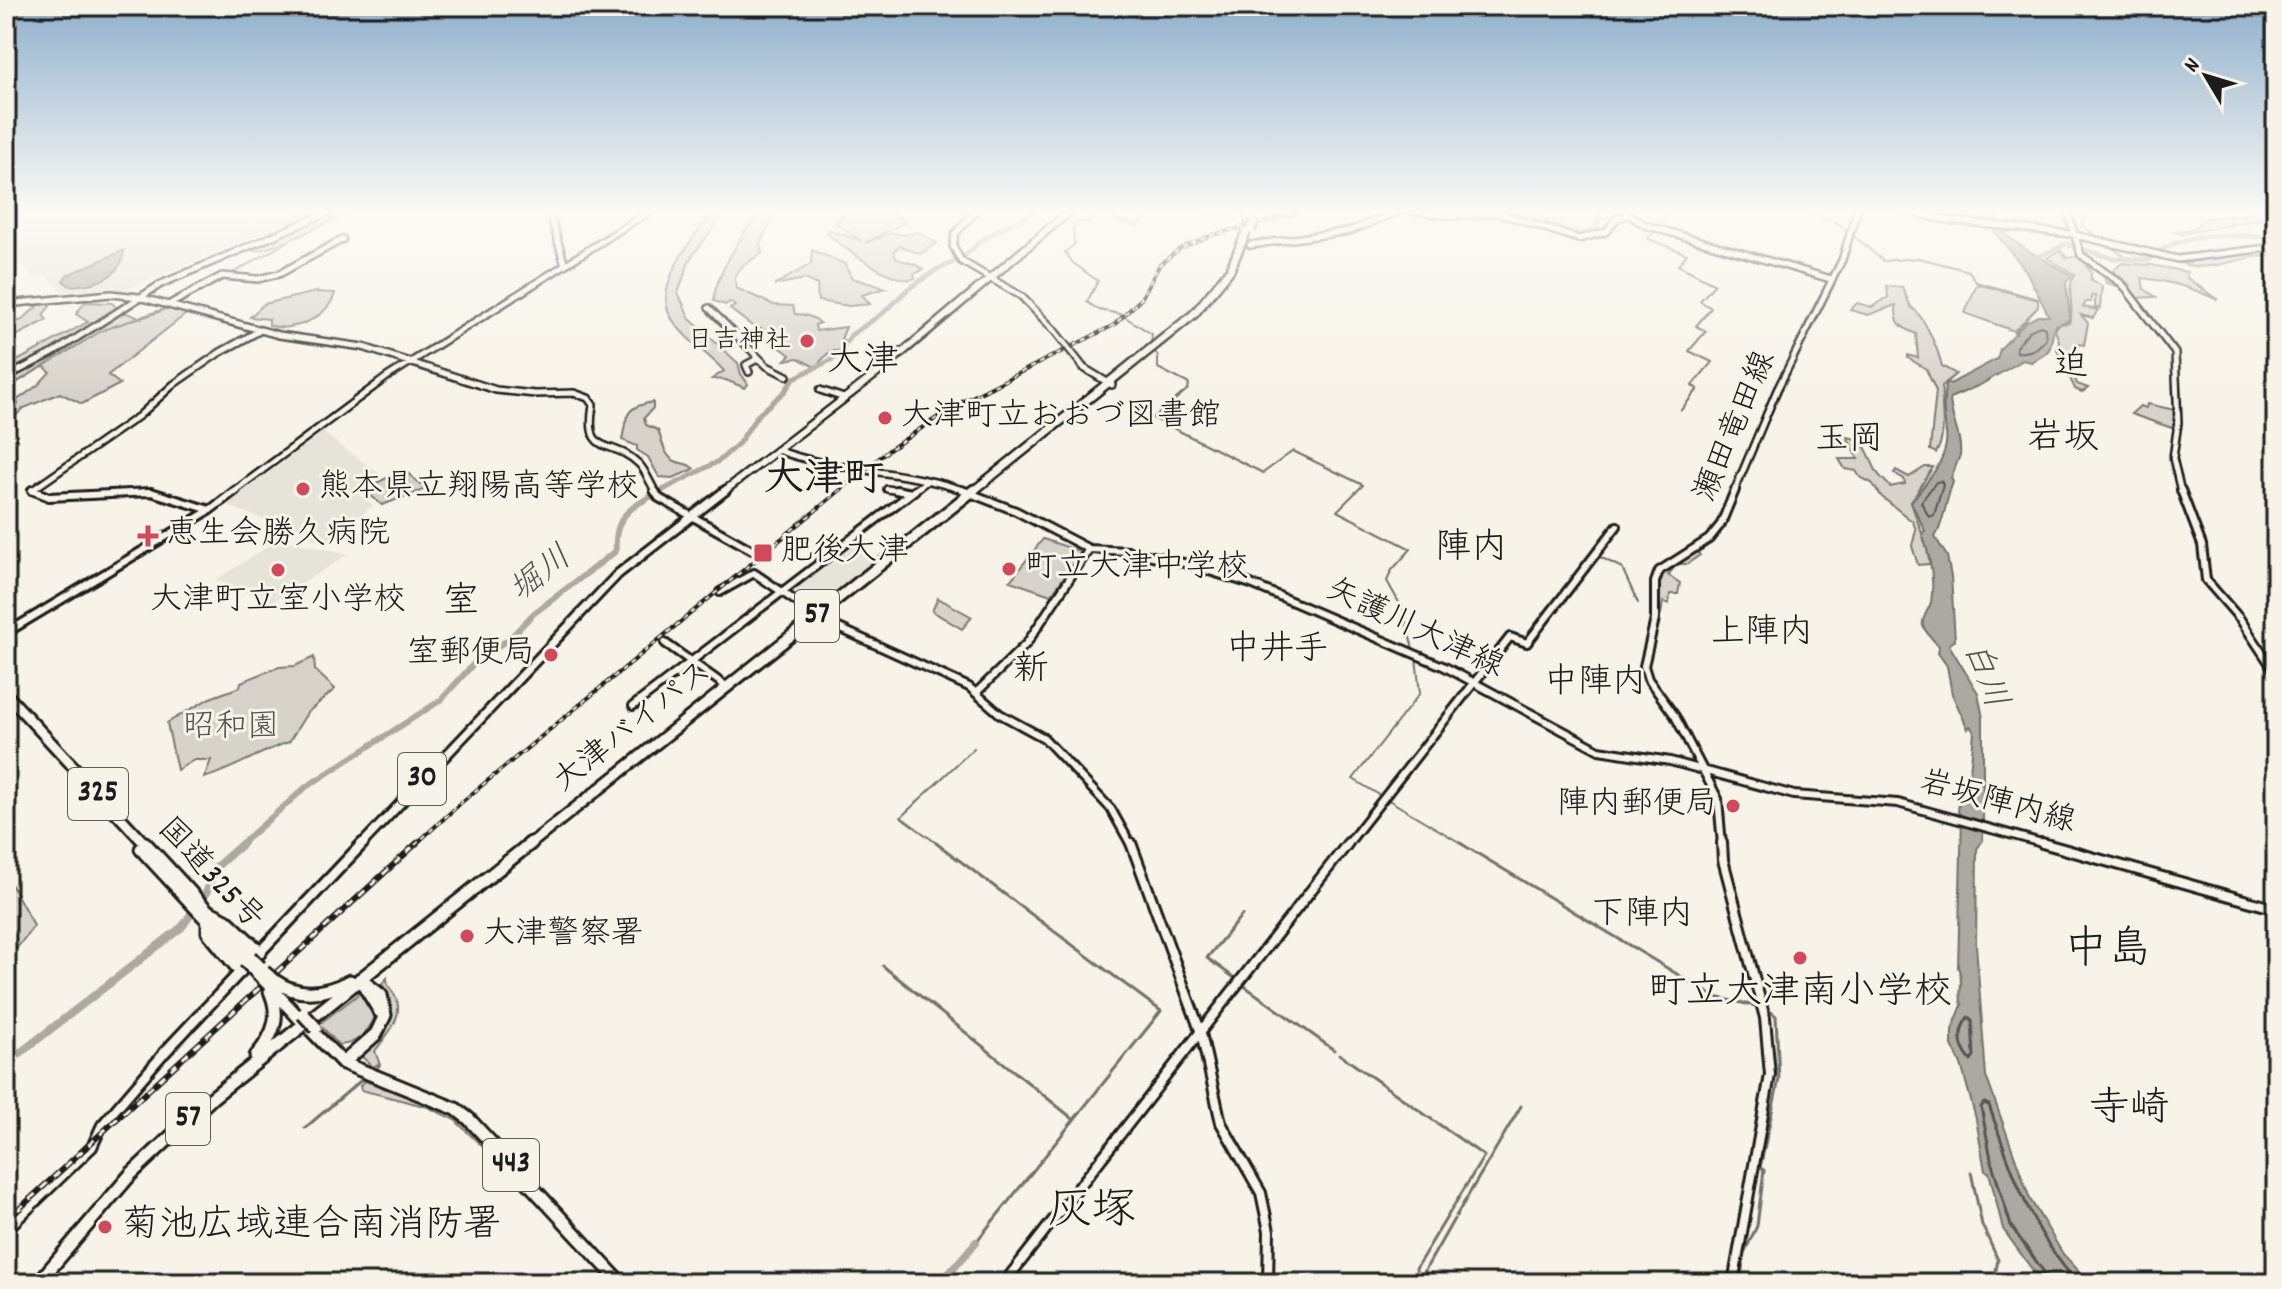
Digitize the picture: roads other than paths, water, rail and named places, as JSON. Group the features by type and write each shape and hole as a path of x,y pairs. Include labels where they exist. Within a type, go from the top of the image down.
{"highway":[{"name":"大津バイパス","path":"45,1283 107,1206 175,1138 233,1087 1171,338 1216,296 1233,271"},
{"name":"大津バイパス","path":"38,1283 131,1174 213,1097 363,982 412,938 729,688"},
{"name":"国道325号","path":"6,694 190,897"},
{"name":"国道325号","path":"6,702 262,974"},
{"name":"325","path":"206,914 208,932 249,960"},
{"path":"271,984 309,993 333,990 412,938"},
{"name":"57","path":"213,1097 257,1056 272,1036 277,1009 271,984 262,974"},
{"path":"271,984 345,1061 379,1018 379,1003 363,982"},
{"name":"443","path":"345,1061 378,1079 456,1109 469,1119 621,1283"}],"main road":[{"name":"30","path":"164,1053 610,581 844,398 999,271"}],"street":[{"path":"6,376 53,353 137,296 188,271"},
{"path":"173,305 191,290 222,276 258,279 284,271"},
{"path":"6,633 210,510 351,402 555,271"},
{"path":"979,271 1036,308 1084,368 1110,384"},
{"path":"1804,271 1831,279"},
{"name":"瀬田竜田線","path":"1701,770 1675,716 1648,679 1644,666 1655,619 1657,576 1668,563 1709,539 1721,524 1777,390 1836,271"},
{"path":"2103,271 2122,284 2175,353 2178,423 2173,458 2181,495 2203,549 2206,580 2240,619 2276,673"},
{"path":"6,304 111,294 137,296 291,338 356,346 496,390 535,394 569,392 585,396 594,407 589,422 591,435 601,445 625,454 638,463 655,495 752,550"},
{"path":"709,308 759,358 787,376"},
{"path":"210,510 151,492 49,497 31,491 139,416 174,384 260,330"},
{"path":"749,372 746,365 759,358"},
{"path":"820,390 844,398"},
{"name":"矢護川大津線","path":"777,450 804,460 927,481 1025,514 1060,536 1089,549 1128,551 1177,561 1251,584 1387,640 1475,683 1591,747 1652,757 1701,770"},
{"path":"633,706 927,481"},
{"path":"887,489 911,493"},
{"path":"1004,1283 1510,637 1527,643 1617,526"},
{"path":"977,692 1027,643 1089,549"},
{"path":"720,592 751,573 783,591 818,617 868,643 958,681 977,692 1000,714 1044,738 1111,809 1131,844 1201,1033 1221,1123 1261,1193 1269,1231 1268,1283"},
{"path":"665,643 729,688"},
{"path":"1701,770 1718,799 1723,860 1760,992 1769,1057 1770,1075 1733,1283"},
{"name":"岩坂陣内線","path":"1701,770 1794,795 1886,801 2087,853 2181,885 2276,909"},
{"path":"6,1230 92,1147 102,1125 164,1053"}],"water":[{"path":"76,271 114,271 97,282 70,286 63,281"},
{"path":"2026,271 2064,271 2071,275 2066,283 2068,321 2055,325 2049,350 2045,354 2031,362 2023,360 1950,398 1960,455 1935,537 1947,556 1951,577 1955,640 1949,645 1978,693 1983,718 1983,840 1977,849 1976,945 1986,1076 2030,1199 2063,1254 2090,1283 2042,1283 2003,1229 1989,1172 1985,1171 1976,1119 1961,1064 1952,1045 1952,1030 1962,1005 1958,967 1962,816 1958,812 1959,802 1969,783 1974,732 1970,726 1968,729 1952,694 1947,666 1938,653 1939,646 1923,626 1931,602 1932,575 1922,533 1925,531 1911,502 1935,470 1944,452 1946,382 1950,384 1997,359 2000,349 2026,322 2038,316 2049,316"}],"waterway":[{"path":"231,274 236,271"},
{"name":"堀川","path":"659,492 719,461 739,443 757,416 785,391 794,378 837,357 851,335 935,271"},
{"path":"1084,271 1098,281 1087,302 1099,310 1120,314 1152,334 1151,344"},
{"path":"1681,410 1698,389 1692,386 1712,362 1689,351 1706,331 1696,326 1711,308 1700,301 1715,284 1690,271"},
{"path":"1969,271 1976,282 2038,299 2038,307 2014,332 2017,334"},
{"path":"6,389 103,330 170,307"},
{"path":"1153,349 1158,356 1158,368 1189,384 1188,389 1153,418 1263,473 1293,451 1363,485 1337,511 1411,549 1392,570 1387,581 1402,608 1414,652"},
{"name":"堀川","path":"240,845 306,787 441,700 477,660 509,639 533,614 616,551 622,519 635,506 663,490"},
{"path":"1619,530 1598,556 1622,568 1638,603"},
{"path":"1381,796 1353,779 1420,693 1416,658"},
{"path":"939,845 901,817 974,748"},
{"path":"1387,799 1464,845"},
{"name":"堀川","path":"6,1064 182,927 207,891 215,868 243,843"},
{"path":"936,843 1161,1011 976,1242"},
{"path":"1460,843 1715,997 1760,1007"},
{"path":"1236,979 1207,958 1242,915"},
{"path":"883,966 1072,1118"},
{"path":"1243,985 1334,1050"},
{"path":"1741,1283 1743,1255 1757,1226 1764,1170 1760,1168 1779,1079 1776,1016 1766,1008"},
{"path":"1339,1054 1484,1156 1416,1268 1418,1283"},
{"path":"305,1128 365,1077"},
{"path":"1456,1216 1521,1106"},
{"path":"1971,1172 1982,1225 1998,1260 1996,1270 1986,1283"},
{"path":"1426,1283 1424,1272 1454,1219"},
{"path":"941,1283 976,1242"}],"railway":[{"path":"415,845 463,801 889,450 956,405 1114,325 1141,299 1156,271"},
{"path":"6,1221 417,843"}],"place":[{"name":"日吉神社","path":"807,341"},
{"name":"大津町立おおづ図書館","path":"885,418"},
{"name":"熊本県立翔陽高等学校","path":"303,489"},
{"name":"恵生会勝久病院","path":"148,536"},
{"name":"肥後大津","path":"763,553"},
{"name":"町立大津中学校","path":"1009,569"},
{"name":"大津町立室小学校","path":"278,570"},
{"name":"室郵便局","path":"551,655"},
{"name":"陣内郵便局","path":"1733,806"},
{"name":"大津警察署","path":"467,936"},
{"name":"町立大津南小学校","path":"1800,958"},
{"name":"菊池広域連合南消防署","path":"105,1227"}],"district":[{"name":"大津","path":"863,363"},
{"name":"迫","path":"2071,367"},
{"name":"岩坂","path":"2063,440"},
{"name":"玉岡","path":"1849,441"},
{"name":"大津町","path":"824,481"},
{"name":"陣内","path":"1471,550"},
{"name":"室","path":"461,604"},
{"name":"上陣内","path":"1762,634"},
{"name":"中井手","path":"1277,651"},
{"name":"新","path":"1031,672"},
{"name":"中陣内","path":"1595,684"},
{"name":"下陣内","path":"1642,916"},
{"name":"中島","path":"2108,952"},
{"name":"寺崎","path":"2129,1111"},
{"name":"灰塚","path":"1092,1213"}],"water label":[{"name":"白川","path":"1983,676"}],"park label":[{"name":"昭和園","path":"231,729"}]}
